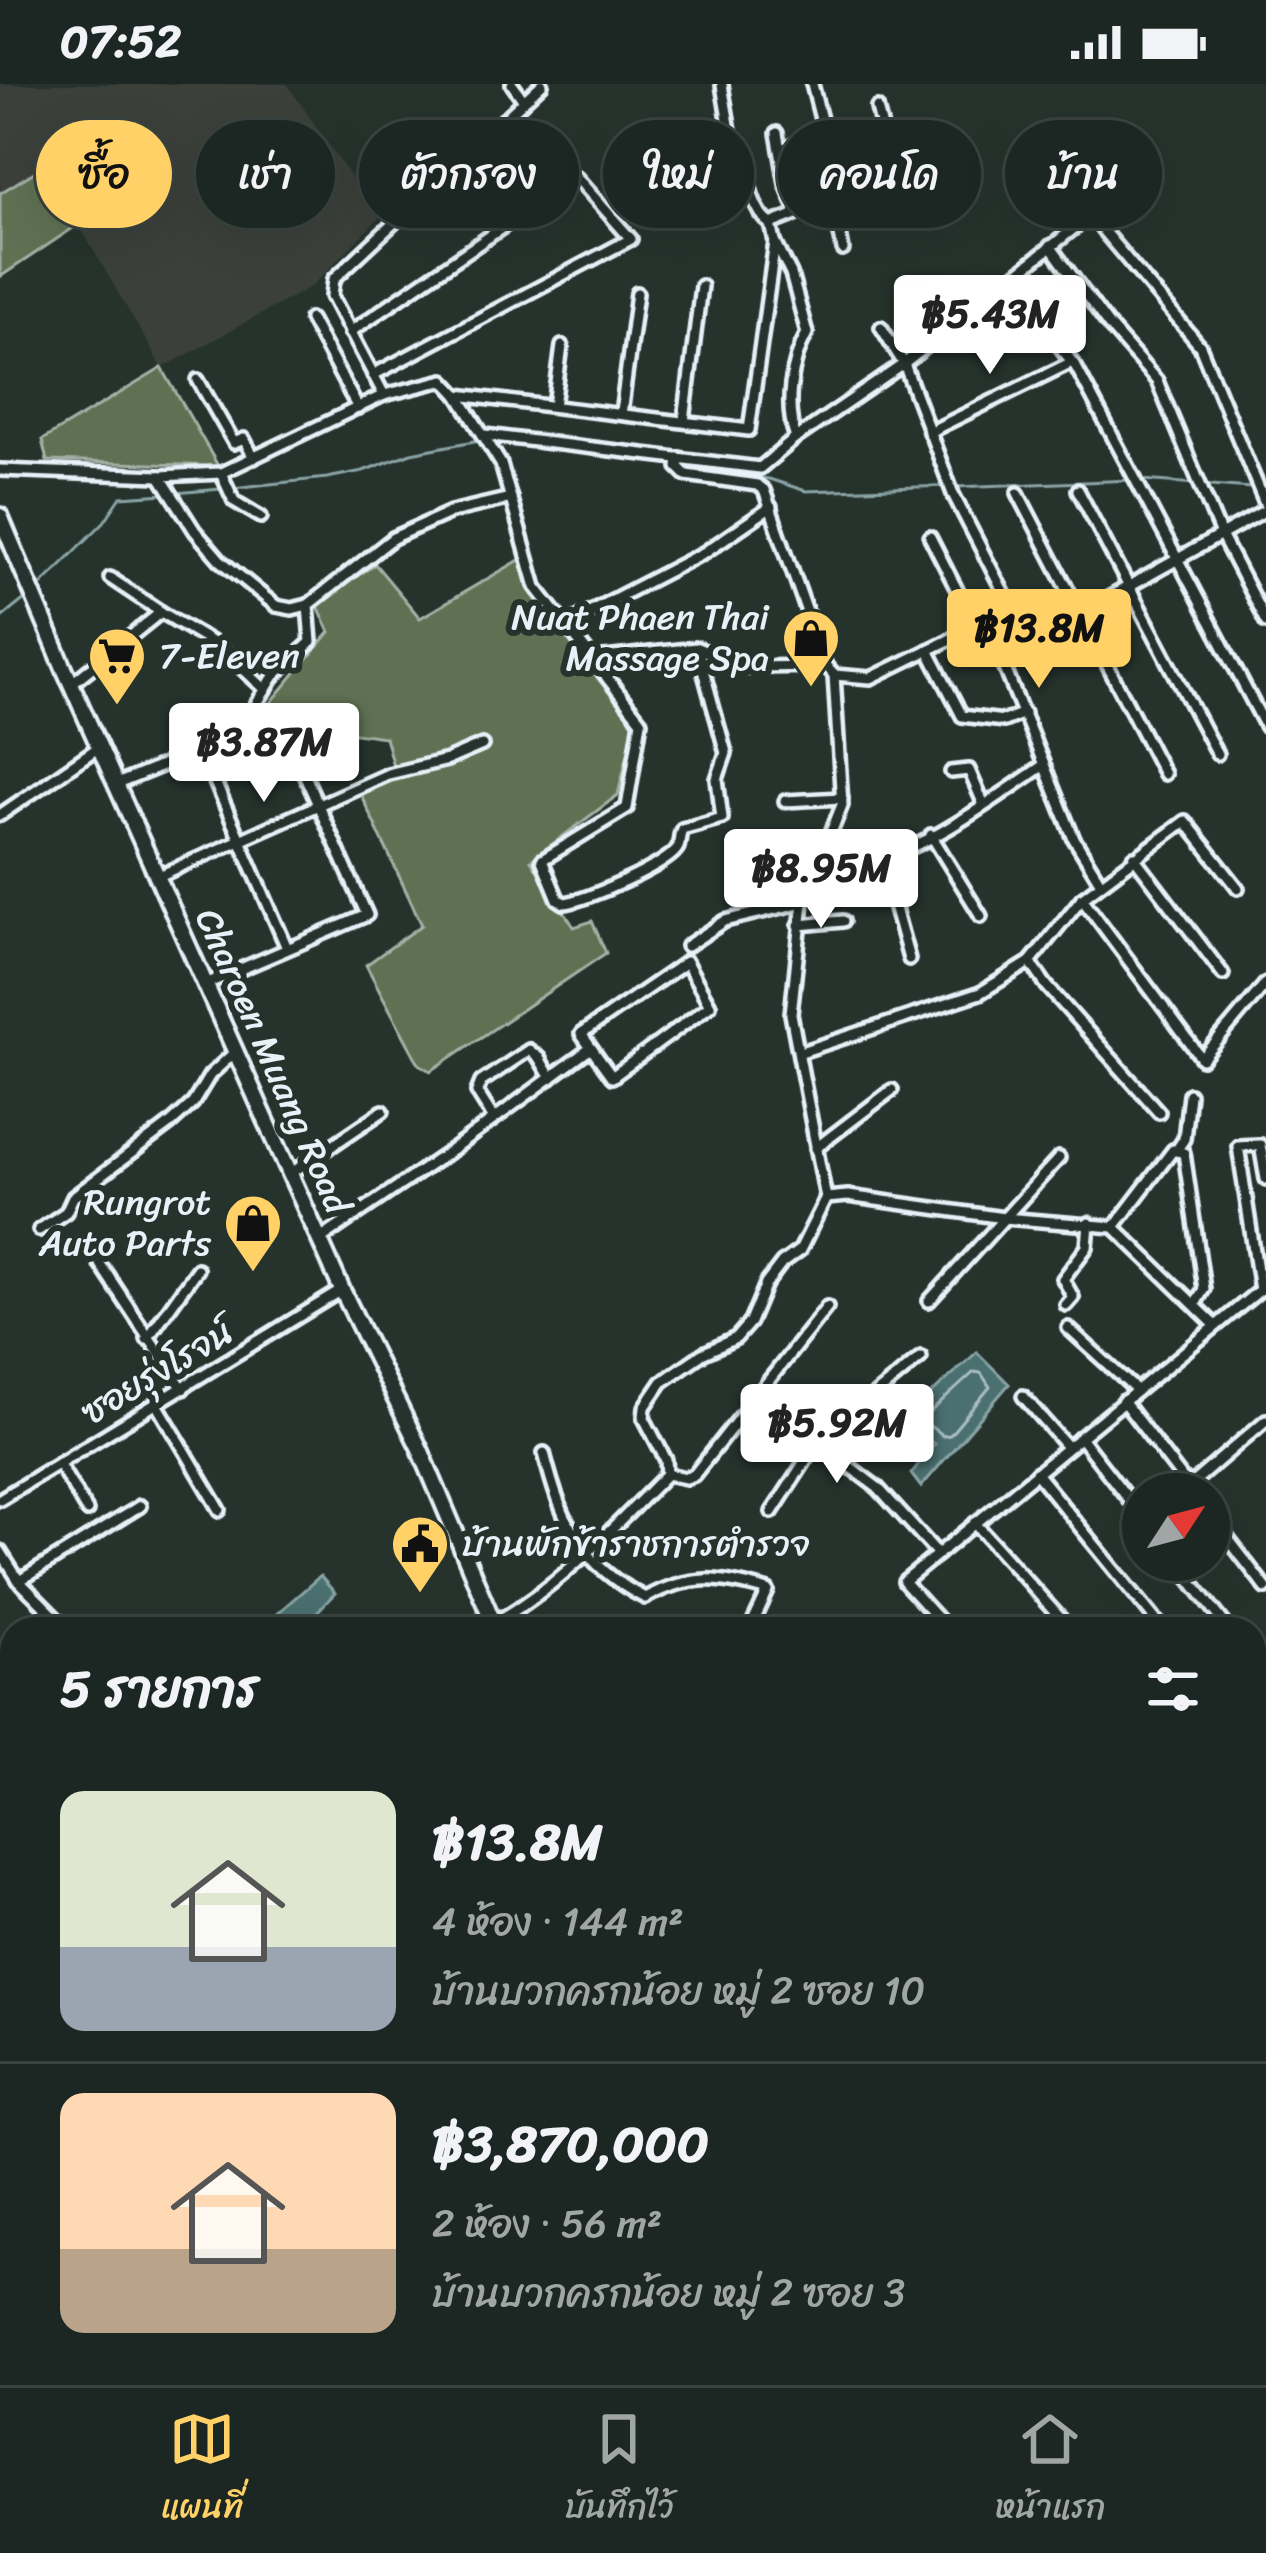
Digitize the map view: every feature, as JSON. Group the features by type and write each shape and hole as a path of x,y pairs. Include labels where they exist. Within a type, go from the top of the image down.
{"main road":[{"name":"Charoen Muang Road","path":"0,516 71,684 342,1290 420,1449 491,1617"}],"street":[{"path":"512,84 524,101"},
{"path":"506,120 542,84"},
{"path":"723,84 729,120"},
{"path":"812,84 822,120"},
{"path":"878,108 881,120"},
{"path":"777,133 778,141"},
{"path":"373,375 631,239 579,180"},
{"path":"754,195 791,274 807,333 795,355 790,424 796,438"},
{"path":"771,224 778,221"},
{"path":"384,395 332,296 334,279 390,228"},
{"path":"350,332 502,228"},
{"path":"841,228 843,250"},
{"path":"485,436 760,468 904,364 1073,228"},
{"path":"595,659 697,648 746,668 830,670 871,678 978,631 992,634 1022,628 1077,610 1221,536 1265,504 1200,346 1101,228"},
{"path":"458,395 749,430 775,242"},
{"path":"1050,246 1157,382 1221,536 1266,622"},
{"path":"1007,279 1076,367 1265,727"},
{"path":"684,421 701,286"},
{"path":"621,414 637,293"},
{"path":"967,314 992,348 1035,316"},
{"path":"310,319 358,408"},
{"path":"881,327 904,364 955,497 1022,628"},
{"path":"554,406 562,346"},
{"path":"929,432 1070,363"},
{"path":"198,380 234,443 244,439 254,458"},
{"path":"0,470 160,476 221,473 384,395 444,380 501,464 536,587 641,721 627,808 542,860 558,899 571,904 610,889 667,857 676,850 682,829 722,818 717,779 725,753 697,648"},
{"path":"668,1474 666,1460 644,1418 646,1407 662,1382 702,1354 736,1338 766,1284 800,1250 826,1198 791,1014 803,902 834,831 842,798 830,670 771,507 757,485 686,475 678,467 680,458"},
{"path":"221,473 234,501 261,517"},
{"path":"160,476 194,531 220,560 283,608 308,605 393,538 451,512 511,498"},
{"path":"1078,490 1216,754"},
{"path":"1018,493 1164,774"},
{"path":"566,624 705,552 771,507"},
{"path":"930,537 978,631"},
{"path":"110,578 218,646 266,690"},
{"path":"117,784 201,750 245,722 266,690 311,642 308,605"},
{"path":"71,684 161,612"},
{"path":"992,634 1074,839 1101,883"},
{"path":"928,650 962,716 1004,721 1024,713"},
{"path":"159,876 388,774 448,760 482,745"},
{"path":"0,815 101,746"},
{"path":"201,750 287,948"},
{"path":"206,984 367,915 294,751"},
{"path":"819,864 857,865 881,858 984,805 1044,764"},
{"path":"951,772 969,770 984,805"},
{"path":"785,801 842,798"},
{"path":"801,1052 980,993 1030,962 1082,898 1185,821 1238,888"},
{"path":"931,835 981,916"},
{"path":"1134,857 1223,974"},
{"path":"881,858 909,959"},
{"path":"1082,898 1202,1059 1266,983"},
{"path":"687,946 725,921 803,902"},
{"path":"799,926 843,921"},
{"path":"686,962 710,1005 612,1077 592,1048 581,1034 686,962"},
{"path":"1030,962 1159,1112"},
{"path":"320,1240 592,1048"},
{"path":"494,1119 477,1092 481,1082 529,1050 551,1078"},
{"path":"39,1230 65,1212 73,1197 194,1102 210,1075 236,1051"},
{"path":"816,1148 892,1090"},
{"path":"1114,1227 1184,1139 1189,1094"},
{"path":"290,1174 383,1111"},
{"path":"935,1617 904,1582 1263,1287 1238,1146 1260,1145 1266,1179"},
{"path":"1176,1151 1184,1153 1204,1289 1195,1304"},
{"path":"929,1301 1060,1158"},
{"path":"826,1198 848,1196 1004,1219 1114,1227 1215,1324"},
{"path":"1066,1305 1073,1297 1063,1279 1087,1247 1089,1223"},
{"path":"100,1264 183,1389"},
{"path":"147,1339 197,1269"},
{"name":"ซอยรุ่งโรจน์","path":"0,1499 342,1290"},
{"path":"668,1474 694,1475 826,1307"},
{"path":"1068,1328 1136,1390"},
{"path":"772,1511 817,1443 921,1358"},
{"path":"756,1396 878,1488 938,1554"},
{"path":"1023,1396 1067,1447"},
{"path":"1123,1401 1178,1473"},
{"path":"157,1404 220,1510"},
{"path":"1209,1473 1266,1420"},
{"path":"1080,1436 1122,1491"},
{"path":"544,1453 556,1501 586,1555 616,1583 645,1598 671,1583 737,1582 768,1591 755,1617"},
{"path":"58,1464 87,1511"},
{"path":"1036,1473 1153,1617"},
{"path":"508,1617 586,1555 668,1474"},
{"path":"19,1581 140,1506"},
{"path":"975,1523 1059,1617"},
{"path":"1230,1541 1266,1588"},
{"path":"0,1551 19,1581 56,1617"},
{"path":"1191,1581 1219,1617"}],"shaded area":[{"path":"0,84 287,84 312,120 196,120 196,228 335,228 335,154 359,189 359,228 369,228 312,286 162,368 81,228 172,228 172,120 36,120 36,172 0,193"}],"green space":[{"path":"36,171 36,228 73,228 0,277 0,193"},
{"path":"162,368 218,466 47,461 42,440"},
{"path":"523,558 539,600 635,723 618,795 531,860 574,927 592,921 606,953 431,1071 419,1064 366,965 422,925 360,793 395,773 385,737 312,727 248,752 244,735 330,632 317,604 375,564 420,618"}],"water":[{"path":"977,1352 1009,1384 921,1487 911,1474 934,1444 924,1436 898,1462 878,1443"},
{"path":"320,1576 335,1593 312,1617 273,1617"}],"waterway":[{"path":"232,488 327,478 411,453 480,440"},
{"path":"690,467 769,479 806,491 947,486"},
{"path":"956,487 1133,480"},
{"path":"1142,480 1252,488"},
{"path":"175,493 221,489"},
{"path":"39,587 104,522 121,497 166,494"},
{"path":"0,619 26,598"}],"place":[{"name":"Nuat Phaen Thai Massage Spa","path":"811,689"},
{"name":"7-Eleven","path":"117,707"},
{"name":"Rungrot Auto Parts","path":"253,1274"},
{"name":"บ้านพักข้าราชการตำรวจ","path":"420,1595"}]}
